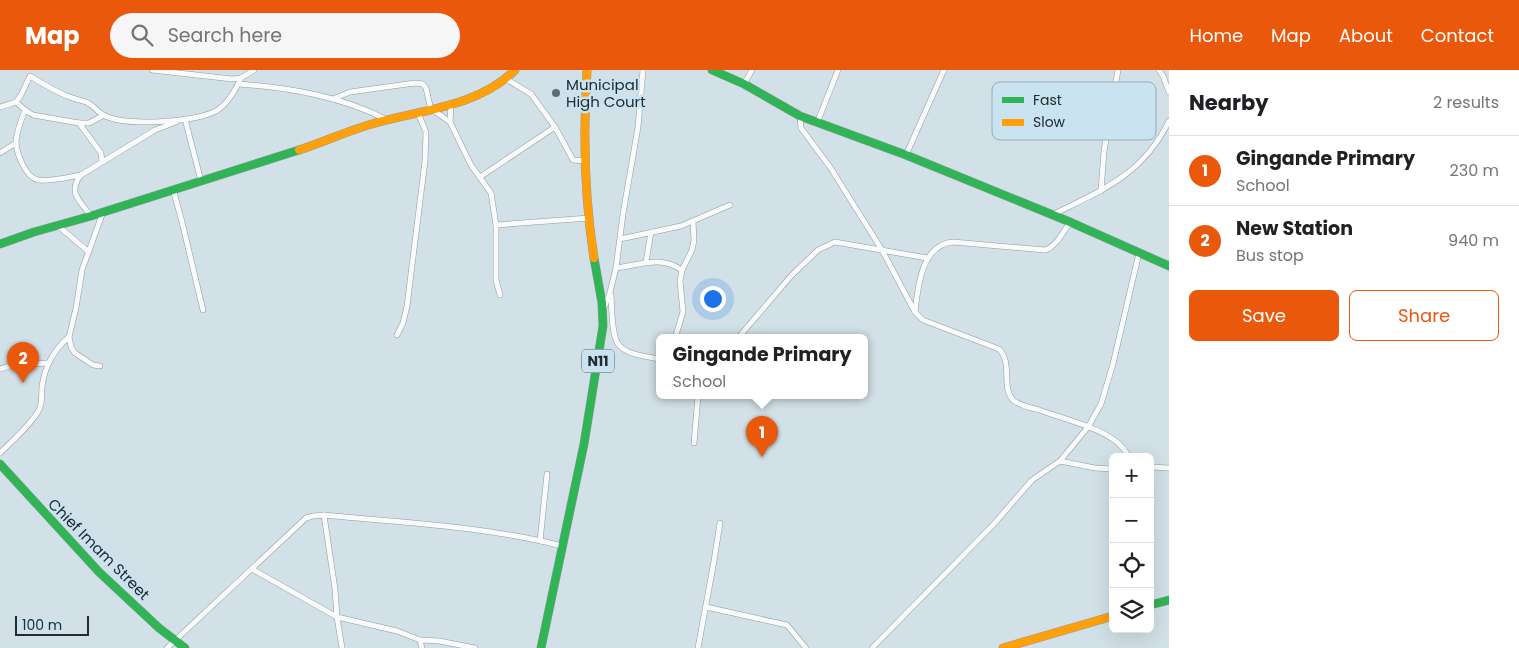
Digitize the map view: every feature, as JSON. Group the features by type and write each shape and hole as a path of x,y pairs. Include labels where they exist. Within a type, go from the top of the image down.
{"main road":[{"path":"0,244 309,148 371,124 451,104 482,93 506,79 515,70"},
{"name":"N11","path":"541,648 593,392 603,326 603,309 589,218 585,113 587,70"},
{"path":"712,70 744,84 800,116 906,155 1070,222 1169,266"},
{"name":"Chief Imam Street","path":"0,464 74,548 174,641 185,648"},
{"path":"1154,604 1169,600"},
{"path":"1003,648 1109,617"}],"street":[{"path":"152,70 212,78 242,78"},
{"path":"0,107 16,102 30,76 49,88 88,103 104,115 132,122 183,120 204,116 218,110 242,78 254,70"},
{"path":"603,309 610,292 616,268 636,141 643,70"},
{"path":"744,84 752,70"},
{"path":"817,123 838,70"},
{"path":"906,155 944,70"},
{"path":"1159,70 1169,92"},
{"path":"506,79 531,94 555,127 573,160 586,161"},
{"path":"332,99 350,92 415,83 423,84 426,88 432,110 450,122"},
{"path":"238,84 276,88 332,99 366,110 387,120"},
{"path":"16,102 25,110 41,116 79,123 89,122 104,115"},
{"path":"451,104 450,122 471,165 491,193 496,225 496,280 500,295"},
{"path":"25,110 20,121 16,143 23,166 35,179 81,175"},
{"path":"397,335 407,306 425,161 426,132 418,112"},
{"path":"800,116 801,128 830,167 882,250 915,312 923,320 999,349 1004,354 1007,364 1009,393 1013,399 1025,406 1088,427 1118,443 1127,453"},
{"path":"90,216 74,189 75,182 81,175 155,130 183,120"},
{"path":"183,120 201,181"},
{"path":"1052,216 1101,191 1138,166 1162,135 1169,121"},
{"path":"79,123 100,153 102,162"},
{"path":"480,177 555,127"},
{"path":"1101,191 1106,140"},
{"path":"0,153 16,143"},
{"path":"173,189 203,310"},
{"path":"620,239 672,229 693,222 730,205"},
{"path":"100,366 93,365 75,353 71,348 69,337 82,270 103,212"},
{"path":"496,225 589,218"},
{"path":"676,334 684,308 680,281 682,270 692,250 694,240 693,222"},
{"path":"915,312 920,280 927,258 940,245 953,242 1045,250 1050,249 1070,222"},
{"path":"57,225 89,252"},
{"path":"646,262 651,232"},
{"path":"741,334 791,276 818,250 835,242 927,258"},
{"path":"872,648 993,526 1032,480 1060,461 1088,427 1100,404 1113,364 1139,253"},
{"path":"616,268 660,261 682,270"},
{"path":"610,292 614,335 619,346 628,351 656,358"},
{"path":"0,453 40,408 44,375 49,362 60,345 69,337"},
{"path":"0,369 13,364 49,362"},
{"path":"694,443 698,399"},
{"path":"1060,461 1109,469"},
{"path":"1154,467 1169,468"},
{"path":"540,540 547,474"},
{"path":"167,648 306,518 312,516 324,515 469,529 540,540 562,546"},
{"path":"324,515 342,648"},
{"path":"698,648 720,523"},
{"path":"252,569 337,617 397,631 420,640 439,640 475,648"},
{"path":"706,607 787,626 806,648"},
{"path":"420,640 422,648"}],"traffic: fast":[{"path":"712,70 744,84 800,116 906,155 1070,222 1169,266"},
{"path":"0,244 299,150"},
{"path":"541,648 584,444 603,326 602,303 594,258"},
{"path":"0,464 99,572 159,628 185,648"},
{"path":"1154,604 1169,600"}],"traffic: slow":[{"path":"299,150 372,124 466,100 484,92 515,70"},
{"path":"587,70 585,164 594,258"},
{"path":"1003,648 1109,617"}],"place":[{"name":"Municipal High Court","path":"556,93"},
{"name":"New Station","path":"23,383"},
{"name":"Gingande Primary","path":"762,457"}]}
